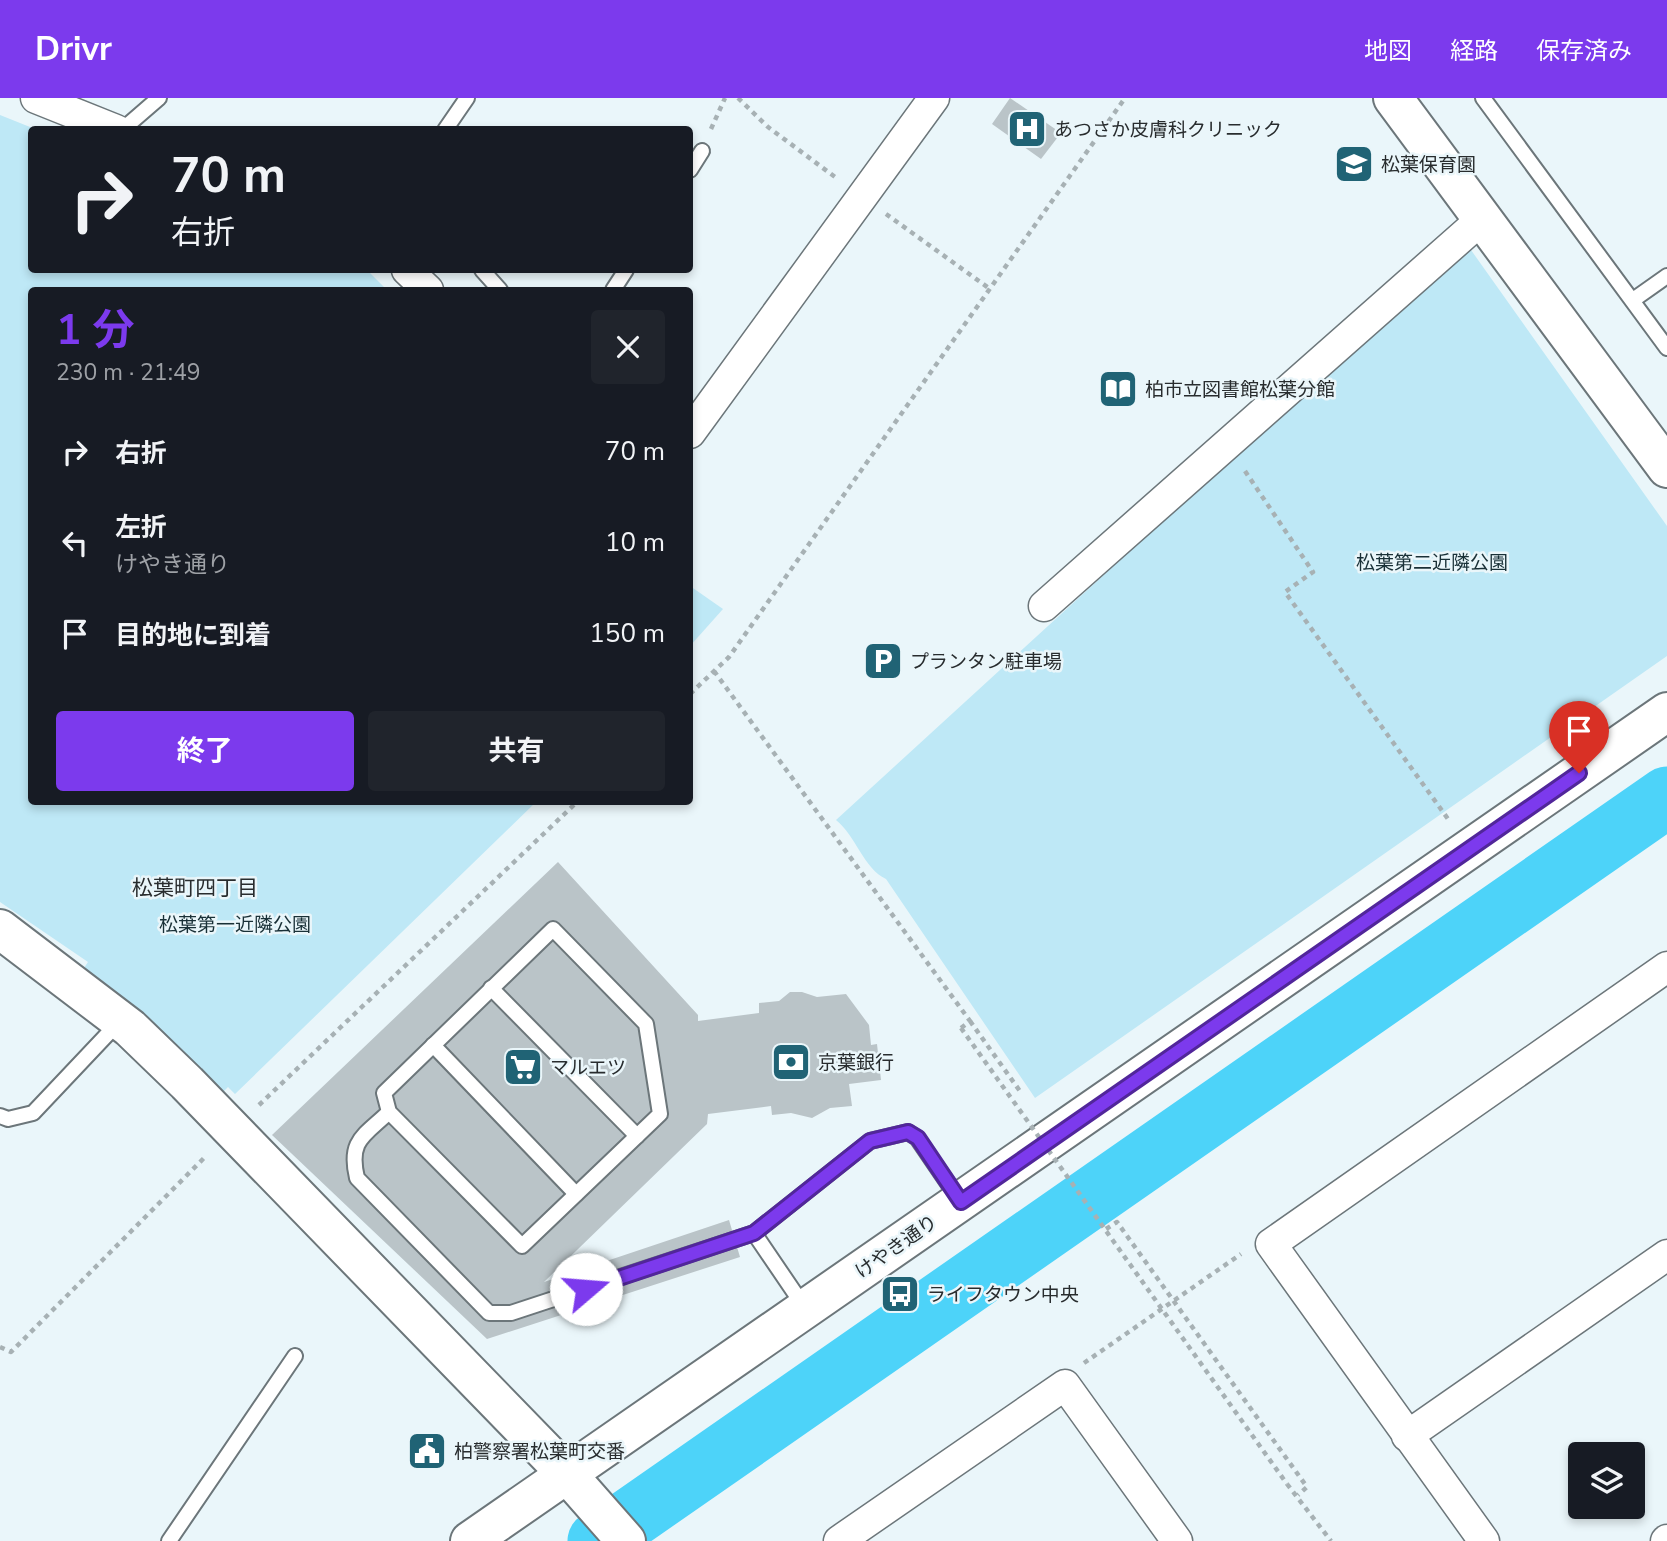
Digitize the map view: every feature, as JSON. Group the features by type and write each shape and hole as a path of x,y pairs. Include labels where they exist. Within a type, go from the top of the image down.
{"street":[{"path":"36,98 106,126"},
{"path":"693,429 934,98"},
{"path":"1393,98 1482,219 1662,452"},
{"path":"1044,606 1482,219"},
{"path":"410,273 425,287"},
{"name":"けやき通り","path":"470,1541 1667,712"},
{"path":"0,929 120,1021 233,1130 568,1474 626,1541"},
{"path":"1483,1541 1271,1244 1667,967"},
{"path":"1407,1436 1667,1255"},
{"path":"858,1536 1065,1385 1177,1541"}],"lane":[{"path":"127,126 159,98"},
{"path":"448,126 467,98"},
{"path":"1483,98 1667,348"},
{"path":"693,165 702,151"},
{"path":"485,273 497,287"},
{"path":"1633,300 1667,276"},
{"path":"553,929 646,1024 660,1114 522,1246 389,1112 384,1093 433,1045 553,929"},
{"path":"491,988 637,1136"},
{"path":"0,1116 8,1119 33,1113 120,1021"},
{"path":"433,1045 576,1194"},
{"path":"389,1112 355,1144 352,1158 357,1178 489,1312 511,1312 754,1233 870,1141 908,1132 918,1138 961,1202"},
{"path":"754,1233 806,1309"},
{"path":"169,1541 295,1356"}],"path":[{"path":"702,151 725,98"},
{"path":"738,98 768,127 835,177"},
{"path":"693,691 729,657 1125,98"},
{"path":"877,208 990,289"},
{"path":"1227,444 1313,572 1285,592 1451,822"},
{"path":"713,671 1022,1094"},
{"path":"0,1348 11,1352 233,1130 574,805"},
{"path":"970,1021 961,1028 1287,1484 1331,1541"},
{"path":"1106,1229 1117,1222 1307,1488 1297,1495"},
{"path":"1065,1385 1075,1370 1250,1248 1271,1244"}],"green space":[{"name":"松葉第一近隣公園","path":"0,115 28,126 28,273 370,273 384,287 28,287 28,805 533,805 235,1094 228,1087 218,1097 80,974 88,962 0,902"},
{"name":"松葉第二近隣公園","path":"1471,250 1667,526 1667,656 1035,1098 886,879 872,868 836,820 1458,251"},
{"path":"693,588 723,609 693,643"}],"building":[{"name":"あつさか皮膚科クリニック","path":"1010,98 1061,133 1041,159 992,124"},
{"name":"マルエツ","path":"558,862 698,1015 698,1021 759,1013 759,1003 779,1001 790,992 802,992 817,997 846,994 869,1025 871,1045 877,1044 881,1080 849,1084 852,1106 830,1108 812,1118 791,1113 772,1115 771,1106 708,1114 707,1124 544,1282 729,1220 740,1257 487,1339 272,1135"}],"waterway":[{"path":"598,1541 1667,797"}],"place":[{"name":"あつさか皮膚科クリニック","path":"1027,129"},
{"name":"松葉保育園","path":"1354,164"},
{"name":"柏市立図書館松葉分館","path":"1118,389"},
{"name":"プランタン駐車場","path":"883,661"},
{"name":"京葉銀行","path":"791,1062"},
{"name":"マルエツ","path":"523,1067"},
{"name":"ライフタウン中央","path":"900,1294"},
{"name":"柏警察署松葉町交番","path":"427,1451"}],"district":[{"name":"松葉町四丁目","path":"195,888"}],"route":[{"path":"586,1289 754,1233 870,1141 908,1132 918,1138 961,1202 1579,773"}]}
